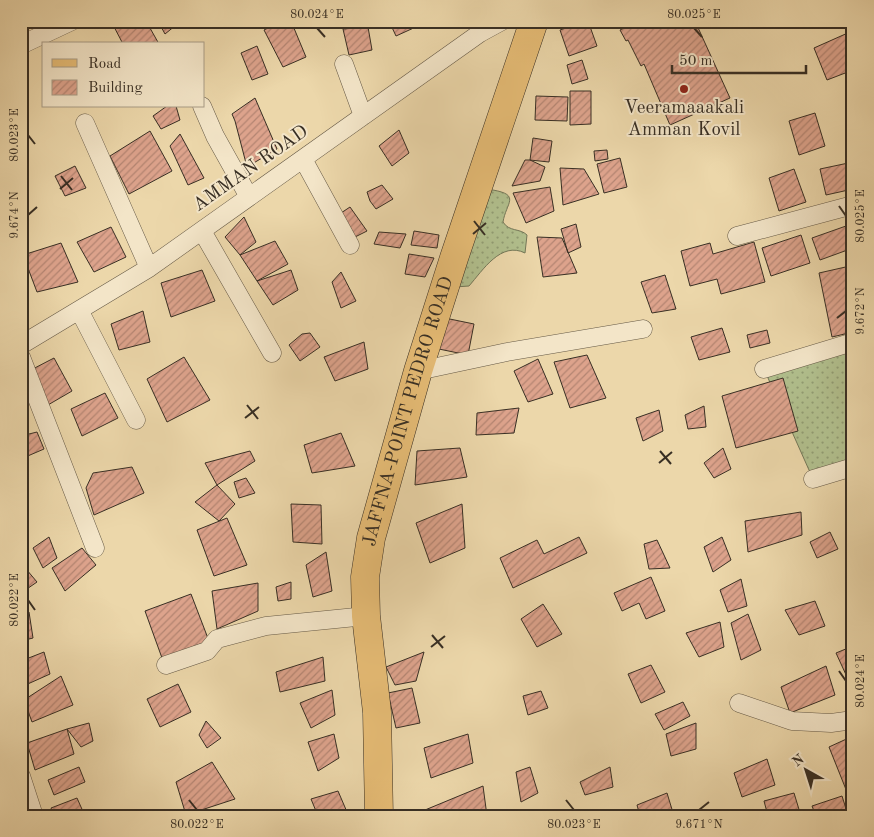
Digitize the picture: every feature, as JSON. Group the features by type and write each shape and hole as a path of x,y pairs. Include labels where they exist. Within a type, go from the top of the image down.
{"main road":[{"name":"JAFFNA-POINT PEDRO ROAD","path":"379,816 377,712 366,616 366,577 371,538 418,371 534,21"}],"street":[{"path":"21,45 72,21"},
{"name":"AMMAN ROAD","path":"21,345 149,268 480,32 502,21"},
{"path":"344,64 363,116"},
{"path":"203,108 215,136 249,197"},
{"path":"85,123 149,268"},
{"path":"303,159 350,245"},
{"path":"737,236 853,205"},
{"path":"202,231 272,353"},
{"path":"79,310 136,420"},
{"path":"418,371 507,352 643,329"},
{"path":"764,369 853,342"},
{"path":"21,357 95,548"},
{"path":"813,480 853,467"},
{"path":"166,665 207,651 217,639 266,626 366,616"},
{"path":"739,703 792,721 831,724 853,720"},
{"path":"21,776 34,816"}],"green space":[{"path":"493,190 507,194 509,197 510,201 503,222 511,229 521,231 527,235 525,253 516,250 500,254 487,265 469,286 455,287 477,192"},
{"path":"853,342 853,467 813,479 764,369"}],"building":[{"path":"111,21 146,21 158,42 122,42"},
{"path":"158,21 181,21 165,34"},
{"path":"282,21 291,21 306,57 283,67 264,30"},
{"path":"389,21 429,21 396,36"},
{"path":"588,21 597,46 569,56 560,30"},
{"path":"620,21 695,21 730,98 670,125 644,64 641,66 628,40 626,41 620,30 624,28"},
{"path":"368,27 372,50 349,55 343,29"},
{"path":"850,32 853,39 853,70 827,80 814,48"},
{"path":"257,46 268,74 252,80 241,53"},
{"path":"582,60 588,79 572,84 567,65"},
{"path":"570,91 591,91 591,124 570,125"},
{"path":"536,96 568,97 567,121 535,120"},
{"path":"255,98 277,149 247,167 232,114"},
{"path":"164,108 177,108 180,120 161,129 153,116"},
{"path":"815,113 825,146 799,155 789,121"},
{"path":"399,130 409,153 392,166 379,146"},
{"path":"150,131 172,171 129,194 110,156"},
{"path":"180,134 204,178 188,185 170,146"},
{"path":"533,138 552,141 549,162 530,160"},
{"path":"607,150 608,159 595,161 594,151"},
{"path":"620,158 627,187 604,193 597,164"},
{"path":"525,160 530,160 545,167 540,181 512,186"},
{"path":"853,162 853,189 826,195 820,169"},
{"path":"75,166 86,188 65,196 55,176"},
{"path":"560,168 584,169 599,194 563,205"},
{"path":"794,169 806,202 779,211 769,178"},
{"path":"382,185 393,199 376,209 370,201 367,192"},
{"path":"550,187 554,211 526,223 513,193"},
{"path":"350,207 367,231 355,237 335,217"},
{"path":"244,217 256,242 240,255 225,237"},
{"path":"576,224 581,247 568,253 561,229"},
{"path":"846,226 853,248 820,260 812,238"},
{"path":"111,227 126,257 94,272 77,242"},
{"path":"414,231 439,235 437,248 411,245"},
{"path":"379,232 406,234 400,248 374,244"},
{"path":"801,235 810,263 771,276 762,248"},
{"path":"537,237 562,238 577,273 543,277"},
{"path":"275,241 288,264 257,281 240,255"},
{"path":"754,242 765,282 721,294 717,279 690,286 681,251 710,243 713,254"},
{"path":"61,243 78,282 37,292 23,255"},
{"path":"409,254 434,258 425,277 405,274"},
{"path":"850,266 853,279 853,332 832,337 819,273"},
{"path":"202,270 215,301 171,317 161,283"},
{"path":"291,270 298,290 273,305 257,281"},
{"path":"341,272 356,301 341,308 332,282"},
{"path":"665,275 676,309 652,313 641,282"},
{"path":"143,311 150,342 119,350 111,324"},
{"path":"440,317 474,324 468,355 434,348"},
{"path":"722,328 730,352 699,360 691,337"},
{"path":"767,330 770,343 750,348 747,335"},
{"path":"310,333 320,347 300,361 289,345 302,334"},
{"path":"364,342 368,369 335,381 324,357"},
{"path":"587,355 606,398 570,408 554,362"},
{"path":"184,357 210,400 167,422 147,379"},
{"path":"54,358 72,391 41,409 27,372"},
{"path":"538,359 553,394 528,402 514,371"},
{"path":"783,378 798,431 736,448 722,396"},
{"path":"105,393 118,418 82,436 71,409"},
{"path":"704,406 706,427 688,429 685,415"},
{"path":"519,408 514,433 476,435 477,413"},
{"path":"659,410 663,431 643,441 636,418"},
{"path":"37,432 44,449 23,458 21,453 21,436"},
{"path":"341,433 355,466 312,473 304,445"},
{"path":"460,448 467,477 415,485 417,451"},
{"path":"723,448 731,469 714,478 704,463"},
{"path":"250,451 255,461 217,485 205,463"},
{"path":"132,467 144,493 94,515 86,488 93,473"},
{"path":"246,478 255,493 239,498 234,482"},
{"path":"217,485 235,504 219,521 195,502"},
{"path":"291,504 321,505 322,544 293,542"},
{"path":"462,504 465,548 430,563 416,523"},
{"path":"801,512 802,535 748,552 745,521"},
{"path":"227,518 247,565 214,576 197,530"},
{"path":"830,532 838,549 817,558 810,542"},
{"path":"49,537 57,558 43,568 33,548"},
{"path":"579,537 587,553 513,588 500,558 537,540 544,554"},
{"path":"722,537 731,560 713,572 704,547"},
{"path":"657,540 670,568 649,569 644,544"},
{"path":"82,548 96,565 65,591 52,568"},
{"path":"326,552 332,591 313,597 306,565"},
{"path":"21,563 37,582 21,593"},
{"path":"651,577 665,611 646,619 639,603 622,611 614,593"},
{"path":"741,579 747,606 728,612 720,590"},
{"path":"291,582 291,599 278,601 276,587"},
{"path":"258,583 258,611 217,629 212,591"},
{"path":"191,594 209,641 162,658 145,611"},
{"path":"815,601 825,626 799,635 785,610"},
{"path":"543,604 562,634 537,647 521,619"},
{"path":"29,612 33,638 21,641 21,617"},
{"path":"748,614 761,650 741,660 731,623"},
{"path":"720,622 724,647 699,657 686,633"},
{"path":"853,646 853,690 836,653"},
{"path":"44,652 50,674 21,687 21,661"},
{"path":"424,652 416,681 395,685 386,667"},
{"path":"323,657 325,681 280,692 276,672"},
{"path":"651,665 665,692 641,703 628,674"},
{"path":"826,666 835,695 790,713 781,687"},
{"path":"61,676 73,705 32,722 24,700"},
{"path":"178,684 191,712 160,727 147,699"},
{"path":"412,688 420,723 396,728 388,693"},
{"path":"332,690 335,715 311,728 300,703"},
{"path":"541,691 548,708 528,715 523,696"},
{"path":"683,702 690,716 664,730 655,714"},
{"path":"206,721 221,738 207,748 199,735"},
{"path":"89,723 93,741 81,747 67,729"},
{"path":"696,723 696,749 671,756 666,734"},
{"path":"67,729 74,754 35,770 27,743"},
{"path":"334,734 339,758 318,771 308,742"},
{"path":"468,734 473,763 431,778 424,748"},
{"path":"853,736 853,790 847,792 829,747"},
{"path":"767,759 775,785 742,797 734,773"},
{"path":"212,762 235,799 186,815 176,782"},
{"path":"79,767 85,782 54,795 48,780"},
{"path":"530,767 538,793 521,802 516,772"},
{"path":"610,767 613,787 585,795 580,782"},
{"path":"483,786 487,816 426,816 425,810"},
{"path":"338,791 347,812 335,816 318,816 311,799"},
{"path":"667,793 674,816 640,816 637,805"},
{"path":"794,793 801,816 768,816 764,801"},
{"path":"842,796 848,815 816,816 812,806"},
{"path":"77,798 85,816 54,816 51,808"}],"place":[{"name":"Veeramaaakali Amman Kovil","path":"684,89"}]}
